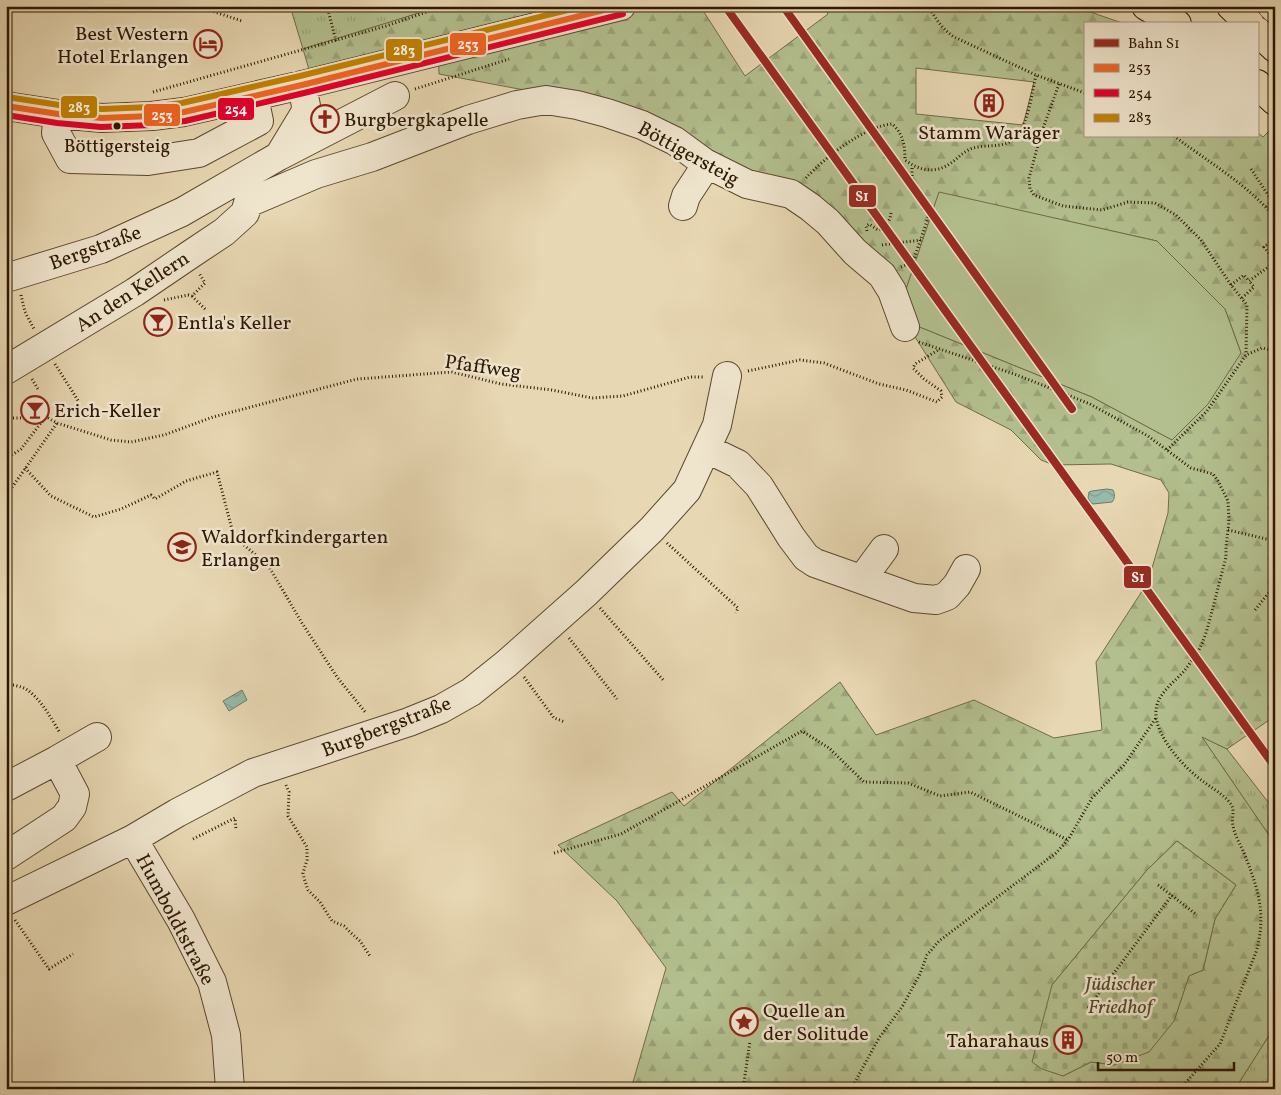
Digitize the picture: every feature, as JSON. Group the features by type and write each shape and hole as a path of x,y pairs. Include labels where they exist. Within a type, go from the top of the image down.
{"main road":[{"path":"1146,6 1174,22"},
{"path":"1231,6 1248,22"},
{"path":"1272,6 1275,9"},
{"path":"1258,32 1275,48"},
{"path":"1258,85 1275,101"}],"street":[{"path":"6,106 87,117 126,108 152,116 184,112 302,85 621,6"},
{"path":"248,203 252,193 279,156 304,113 306,106 302,85"},
{"path":"58,114 56,133 70,159 148,161 199,153 259,121 254,96"},
{"path":"182,212 279,156 395,96"},
{"name":"Böttigersteig","path":"182,212 210,216 248,203 316,174 372,157 468,120 516,105 546,100 607,112 642,125 675,141 708,164 747,184 791,194 828,222 855,252 882,275 892,291 905,327"},
{"path":"682,206 686,196 708,164"},
{"name":"An den Kellern","path":"6,370 136,292 224,232 245,213 248,203"},
{"name":"Bergstraße","path":"6,278 102,249 182,212"},
{"name":"Burgbergstraße","path":"9,908 133,840 177,813 253,774 409,722 441,709 472,692 586,593 652,529 687,490 717,424 727,376"},
{"path":"707,449 738,464 759,486 791,537 806,557 814,562 914,598 936,600 947,596 966,569"},
{"path":"862,579 884,549"},
{"path":"6,787 97,737"},
{"path":"6,856 64,818 72,807 74,794 64,756"},
{"name":"Humboldtstraße","path":"133,840 181,920 212,982 226,1034 230,1089"}],"path":[{"path":"120,6 136,8"},
{"path":"197,6 242,21"},
{"path":"327,6 336,41"},
{"path":"126,108 394,24 444,6"},
{"path":"928,6 940,26 954,38 1036,75 1084,93"},
{"path":"395,96 517,56"},
{"path":"791,194 816,167 851,140 884,124 892,124 898,129 903,140 905,160 912,166 926,170 949,165 963,153 973,148 1006,145 1016,138 1024,126 1036,75"},
{"path":"1059,84 1041,134 1029,178 1030,189 1034,195 1063,206 1102,210 1128,202 1155,202 1176,215 1201,240 1231,285 1247,305 1246,355"},
{"path":"1177,138 1238,184 1266,207 1275,218"},
{"path":"912,166 912,178 922,208 930,212 913,262"},
{"path":"1251,169 1272,201 1266,207"},
{"path":"869,234 866,226 869,224 878,230 883,230 890,219 890,213"},
{"path":"1249,281 1275,261 1264,247 1275,238"},
{"path":"878,242 881,245 888,245 921,240"},
{"path":"1231,285 1244,275 1254,287 1242,298"},
{"path":"192,296 206,310"},
{"path":"905,327 920,343 1017,375 1090,404 1148,436 1191,468 1212,474 1216,477 1228,501 1229,521 1226,556 1208,628 1201,647 1185,670 1159,698 1156,718 1163,736 1181,762 1203,782 1219,792 1232,805 1234,809 1232,824 1255,883 1262,923 1256,952 1220,1044 1180,1089"},
{"path":"44,347 79,402"},
{"path":"1167,450 1207,411 1246,355 1262,348 1275,351"},
{"name":"Pfaffweg","path":"6,418 48,418 57,423 111,440 131,442 164,436 213,417 357,379 452,372 501,384 552,390 592,398 623,396 690,377 727,376 800,360 824,363 879,384 906,390 937,402 942,397 941,391 924,379 913,368 915,364 940,349"},
{"path":"6,459 21,449 44,418"},
{"path":"6,496 57,423"},
{"path":"25,468 51,496 94,517 121,509 151,495 155,499 186,481 217,472 234,537 268,565 337,677 380,731"},
{"path":"652,529 738,608 736,613"},
{"path":"1228,530 1275,541"},
{"path":"1255,610 1275,585"},
{"path":"586,593 664,681"},
{"path":"555,620 617,699"},
{"path":"506,664 515,676 520,671 554,718 565,722"},
{"path":"6,684 20,686 34,696 48,712 64,756"},
{"path":"851,1089 879,1038 902,1007 920,974 927,955 939,941 1056,853 1068,840 1092,798 1124,765 1156,718"},
{"path":"554,853 621,834 802,731 829,748 864,782 908,783 940,796 970,792 1068,840"},
{"path":"278,765 289,792 288,816 307,847 304,878 308,890 320,902 332,921 352,932 370,956"},
{"path":"193,839 235,818 236,829"},
{"path":"1158,885 1197,915"},
{"path":"1088,1008 1172,895"},
{"path":"9,908 49,969 73,954"},
{"path":"743,1089 750,1041"}],"green space":[{"path":"290,6 436,6 436,8 303,49"},
{"path":"441,6 696,6 698,10 702,9 745,76 828,14 823,6 1073,6 1119,22 1084,22 1084,138 1258,138 1258,133 1263,137 1272,128 1275,130 1275,716 1227,749 1202,737 1275,844 1275,1026 1235,1089 631,1089 666,968 617,901 558,845 672,792 684,806 840,682 876,735 974,700 1054,738 1102,730 1096,662 1148,582 1168,513 1169,493 1161,480 1111,464 1054,465 1041,460 1011,430 956,402 905,321 1092,397 1172,440 1241,353 1225,309 1157,241 939,193 902,301 795,189 551,95 439,74 438,43 310,73 303,49","holes":["916,68 1034,82 1023,125 916,114","1177,841 1236,885 1215,919 1203,970 1189,975 1174,1021 1114,1065 1091,1062 1063,1076 1052,985 1147,870"]},
{"path":"939,192 1157,241 1225,309 1241,353 1208,404 1172,440 1092,397 905,321 902,301"},
{"path":"1201,736 1227,749 1275,811 1275,844"},
{"name":"Jüdischer Friedhof","path":"1177,841 1236,885 1215,919 1203,970 1189,976 1174,1021 1149,1052 1114,1065 1091,1062 1063,1076 1042,1069 1032,1062 1052,985 1147,870"},
{"path":"1275,1026 1275,1089 1235,1089"}],"water":[{"path":"1107,489 1114,492 1112,502 1091,503 1088,498 1089,492"},
{"path":"242,690 247,700 229,711 223,701"}],"rail line":[{"name":"S1","path":"725,6 1275,767"},
{"name":"S1","path":"783,6 1072,409"}],"transit line":[{"name":"283","path":"7,97 102,109 151,107 182,103 584,6"},
{"name":"253","path":"6,106 102,118 152,116 184,112 302,85 620,6"},
{"name":"254","path":"6,115 57,123 101,127 152,125 185,121 623,14"}],"place":[{"name":"Best Western Hotel Erlangen","path":"208,44"},
{"name":"Stamm Waräger","path":"989,103"},
{"name":"Burgbergkapelle","path":"325,119"},
{"name":"Böttigersteig","path":"117,126"},
{"name":"Entla's Keller","path":"158,322"},
{"name":"Erich-Keller","path":"35,410"},
{"name":"Waldorfkindergarten Erlangen","path":"182,547"},
{"name":"Quelle an der Solitude","path":"744,1022"},
{"name":"Taharahaus","path":"1068,1040"}]}
